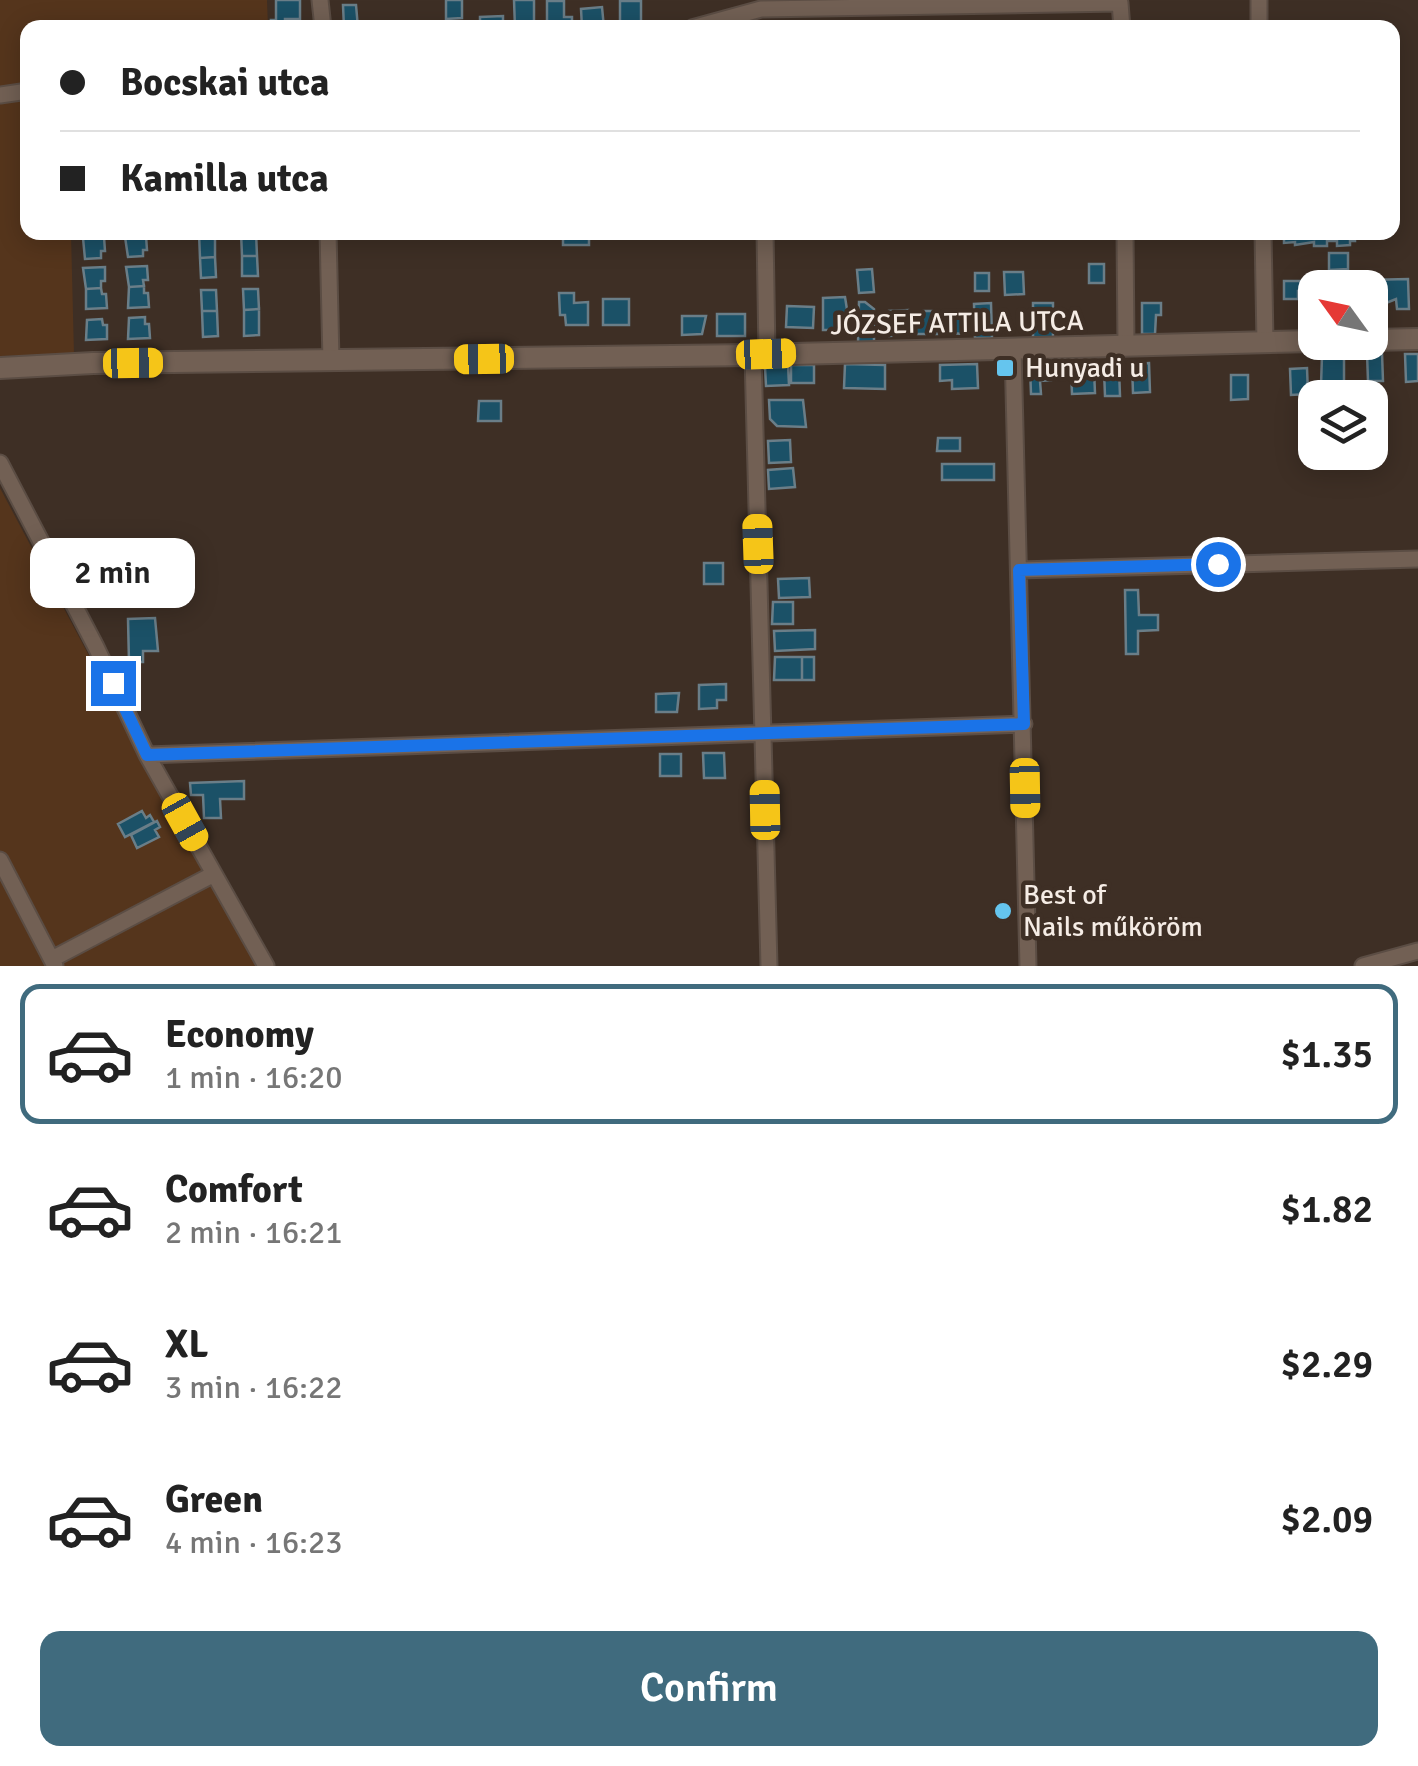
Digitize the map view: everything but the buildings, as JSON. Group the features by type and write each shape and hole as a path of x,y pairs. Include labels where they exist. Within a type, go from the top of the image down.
{"street":[{"path":"721,20 762,9 1122,2"},
{"path":"762,9 762,20"},
{"path":"328,240 331,361"},
{"path":"765,240 760,355 768,966"},
{"path":"1125,240 1126,346"},
{"path":"1262,240 1264,342"},
{"path":"1388,340 1418,339"},
{"name":"JÓZSEF ATTILA UTCA","path":"0,368 93,363 760,355 1298,341"},
{"path":"1014,348 1028,966"},
{"path":"0,463 96,647 147,755 266,966"},
{"path":"1019,570 1418,559"},
{"path":"147,755 1024,724"},
{"path":"0,860 54,963 214,874"},
{"path":"1363,966 1418,951"}],"shaded area":[{"path":"0,0 267,0 268,20 20,20 20,240 71,240 74,354 0,356"},
{"path":"0,488 165,799 260,966 0,966"}],"place":[{"name":"Hunyadi u","path":"1005,368"},
{"name":"Best of Nails műköröm","path":"1003,911"}],"route":[{"path":"113,683 147,755 1024,724 1019,570 1218,564"}]}
